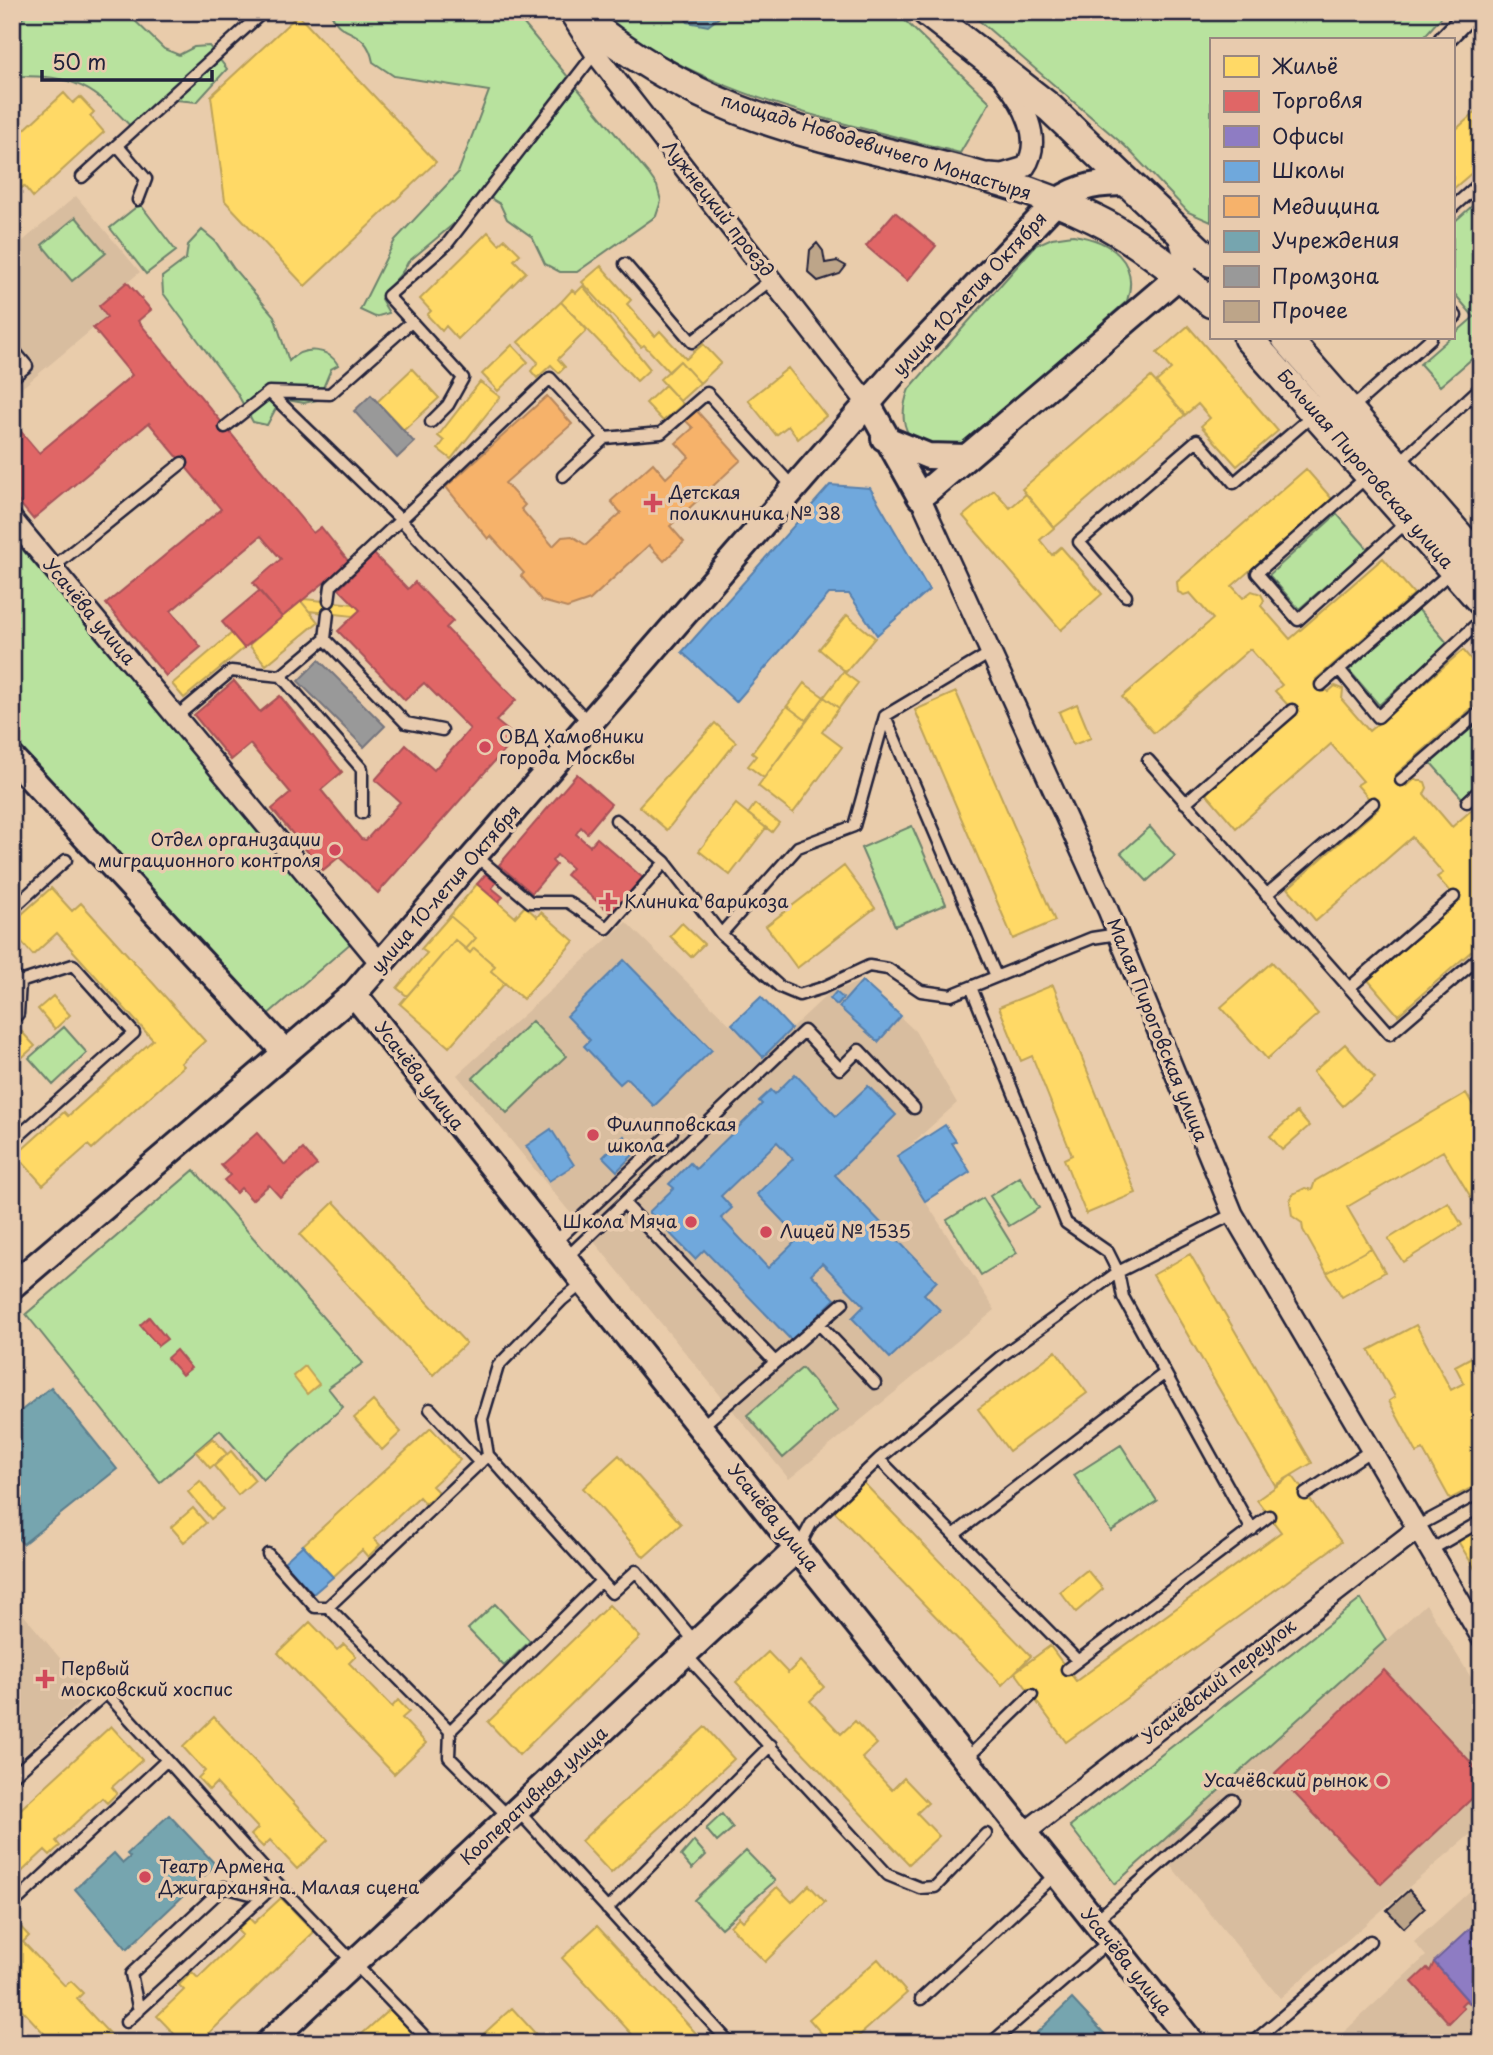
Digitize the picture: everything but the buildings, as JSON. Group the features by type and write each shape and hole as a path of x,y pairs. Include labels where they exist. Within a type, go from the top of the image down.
{"main road":[{"name":"площадь Новодевичьего Монастыря","path":"575,12 607,38 653,68 742,111 957,169 1056,202 1121,233 1180,275"},
{"path":"927,12 1049,108 1210,261"},
{"path":"1180,275 1210,302"},
{"name":"Большая Пироговская улица","path":"1250,340 1481,601"},
{"name":"Большая Пироговская улица","path":"1288,340 1396,465 1474,548"}],"street":[{"name":"Лужнецкий проезд","path":"569,12 596,53 868,404"},
{"path":"1446,38 1471,12"},
{"path":"957,169 1002,174 1025,167 1031,157 1033,135 1028,120 1016,96 993,66"},
{"name":"улица 10-летия Октября","path":"12,1286 354,994 796,490 868,404 1056,202 1075,189 1100,183 1129,183"},
{"path":"920,497 1180,275 1187,257 1180,234"},
{"path":"1180,275 1210,269"},
{"name":"Малая Пироговская улица","path":"868,404 920,497 992,652 1118,934 1233,1214 1415,1529 1481,1637"},
{"path":"834,445 850,436 867,434 888,439 928,456 967,457"},
{"name":"Усачёва улица","path":"12,519 380,964"},
{"path":"12,758 285,1052"},
{"name":"Усачёва улица","path":"354,994 799,1548 1183,2040"},
{"name":"Усачёвский переулок","path":"1023,1834 1415,1529"},
{"name":"Кооперативная улица","path":"268,2043 799,1548"}],"lane":[{"path":"82,177 263,12"},
{"path":"431,422 448,405 463,378 388,296 455,234 596,53"},
{"path":"117,145 146,179 138,201"},
{"path":"1454,206 1481,182"},
{"path":"625,264 692,342 772,278"},
{"path":"225,427 269,392 331,394 411,322"},
{"path":"1349,411 1430,340"},
{"path":"12,348 27,366 12,378"},
{"path":"329,601 331,586 550,378 606,438"},
{"path":"1396,465 1481,387"},
{"path":"269,392 400,519 591,725"},
{"path":"562,476 606,438 661,433 707,393 796,490"},
{"path":"1126,596 1079,542 1197,440 1234,483 1315,413"},
{"path":"52,568 182,463"},
{"path":"1369,475 1257,573 1298,620 1409,520"},
{"path":"1321,685 1453,570"},
{"path":"281,676 325,639 328,613"},
{"path":"1339,669 1378,717 1481,620"},
{"path":"325,639 405,723 442,730"},
{"path":"721,934 798,847 853,826 885,716 992,652"},
{"path":"176,717 232,671 281,676 362,769 362,813"},
{"path":"1185,803 1292,710"},
{"path":"1401,779 1481,711"},
{"path":"885,716 996,976"},
{"path":"1148,760 1390,1034 1481,956"},
{"path":"1467,802 1481,789"},
{"path":"1266,895 1373,803"},
{"path":"616,820 665,862 721,934 780,987 799,995 869,966 888,969 921,991 951,995 1092,938 1118,934"},
{"path":"475,856 530,902 568,902 607,928 665,862"},
{"path":"12,908 66,860"},
{"path":"1349,988 1454,897"},
{"path":"12,1142 134,1033 73,965 20,982"},
{"path":"12,974 20,982 18,1014 12,1019"},
{"path":"971,987 1066,1223 1108,1252 1118,1272 1123,1297 1252,1530"},
{"path":"559,1252 624,1203 804,1031 840,1069 859,1050 914,1108"},
{"path":"559,1252 672,1132"},
{"path":"624,1203 775,1362"},
{"path":"799,1548 811,1524 878,1459 1000,1357 1118,1272 1233,1214"},
{"path":"583,1282 498,1366 482,1419 488,1455 612,1593 636,1571 692,1649 771,1745 888,1875 920,1888 934,1887 986,1834"},
{"path":"700,1427 843,1303"},
{"path":"819,1324 875,1383"},
{"path":"956,1534 1165,1373"},
{"path":"430,1409 480,1463"},
{"path":"1305,1493 1370,1451"},
{"path":"268,1554 315,1606 328,1606 488,1455"},
{"path":"878,1459 956,1534 1078,1661"},
{"path":"1415,1529 1481,1492"},
{"path":"1067,1669 1269,1516"},
{"path":"1428,1551 1481,1521"},
{"path":"601,1581 450,1731 449,1757 514,1814 607,1909 730,2043"},
{"path":"328,1606 450,1731"},
{"path":"12,1777 106,1692 277,1883 356,1961 431,2043"},
{"path":"965,1760 1032,1695"},
{"path":"607,1909 771,1745"},
{"path":"12,1905 167,1760"},
{"path":"991,2043 1233,1800"},
{"path":"921,1998 1055,1874"},
{"path":"126,2022 277,1883"},
{"path":"139,2011 131,1974 204,1906 224,1888 262,1897"},
{"path":"1252,2043 1370,1941"}],"shaded area":[{"path":"76,196 140,272 99,306 107,317 12,396 12,242 17,246"},
{"name":"Лицей № 1535","path":"626,922 762,1056 829,993 862,981 915,1031 957,1103 897,1157 995,1310 789,1479 457,1075"},
{"name":"Первый московский хоспис","path":"12,1601 90,1694 12,1766"},
{"path":"1426,1604 1481,1694 1481,1825 1280,1998 1156,1848"},
{"path":"1481,1881 1481,2043 1332,2043 1426,1956 1414,1942"}],"green space":[{"path":"30,12 126,12 164,49 179,55 194,47 209,46 227,69 197,102 176,100 136,132 107,104 82,86 52,78 12,76 12,27"},
{"path":"331,12 514,12 648,173 657,186 661,201 656,216 577,272 560,272 545,264 532,237 507,219 500,204 487,196 408,262 381,299 389,313 375,317 360,310 395,240 458,173 489,91 394,76 373,62 364,42 340,26"},
{"path":"598,12 896,12 990,102 960,153 817,116 726,85 682,66 639,41"},
{"path":"969,12 1446,12 1423,38 1210,38 1210,222 1188,212 1125,146"},
{"path":"1481,198 1481,351 1440,386 1420,364 1448,340 1454,340 1454,334 1474,317 1454,293 1454,222"},
{"path":"140,204 176,251 146,274 110,228"},
{"path":"76,217 106,253 72,281 42,245"},
{"path":"202,230 215,241 234,269 274,316 289,361 308,351 322,352 334,359 338,365 331,369 318,400 304,403 287,400 275,410 267,425 253,422 237,393 163,293 162,277 186,259 188,245"},
{"path":"1073,235 1099,242 1119,255 1129,275 1127,301 965,443 935,448 923,446 913,440 904,419 904,405 909,389 1036,245 1052,238"},
{"path":"1337,514 1368,549 1299,609 1269,575"},
{"path":"12,537 352,942 266,1016 251,1004 12,743"},
{"path":"1418,609 1448,644 1379,705 1349,670"},
{"path":"1481,720 1481,781 1462,798 1431,763"},
{"path":"912,826 946,904 895,926 861,848"},
{"path":"1150,827 1175,856 1147,881 1121,853"},
{"path":"532,1021 566,1056 507,1113 473,1078"},
{"path":"64,1027 87,1053 53,1085 29,1058"},
{"path":"194,1170 363,1363 328,1388 343,1407 263,1480 220,1430 160,1482 26,1314"},
{"path":"1020,1177 1039,1208 1009,1226 990,1196"},
{"path":"983,1198 1017,1253 981,1275 947,1220"},
{"path":"802,1368 838,1410 783,1458 747,1415"},
{"path":"1121,1445 1157,1501 1111,1531 1074,1475"},
{"path":"1361,1599 1386,1640 1115,1884 1070,1826"},
{"path":"495,1604 530,1641 504,1666 468,1629"},
{"path":"722,1814 733,1828 717,1842 706,1829"},
{"path":"694,1841 706,1855 692,1869 681,1856"},
{"path":"746,1851 775,1881 721,1928 694,1900"}],"place":[{"name":"Детская поликлиника № 38","path":"653,503"},
{"name":"ОВД Хамовники города Москвы","path":"485,747"},
{"name":"Отдел организации миграционного контроля","path":"335,850"},
{"name":"Клиника варикоза","path":"608,902"},
{"name":"Филипповская школа","path":"593,1135"},
{"name":"Школа Мяча","path":"691,1222"},
{"name":"Лицей № 1535","path":"766,1232"},
{"name":"Первый московский хоспис","path":"45,1679"},
{"name":"Усачёвский рынок","path":"1382,1781"},
{"name":"Театр Армена Джигарханяна. Малая сцена","path":"145,1877"}]}
